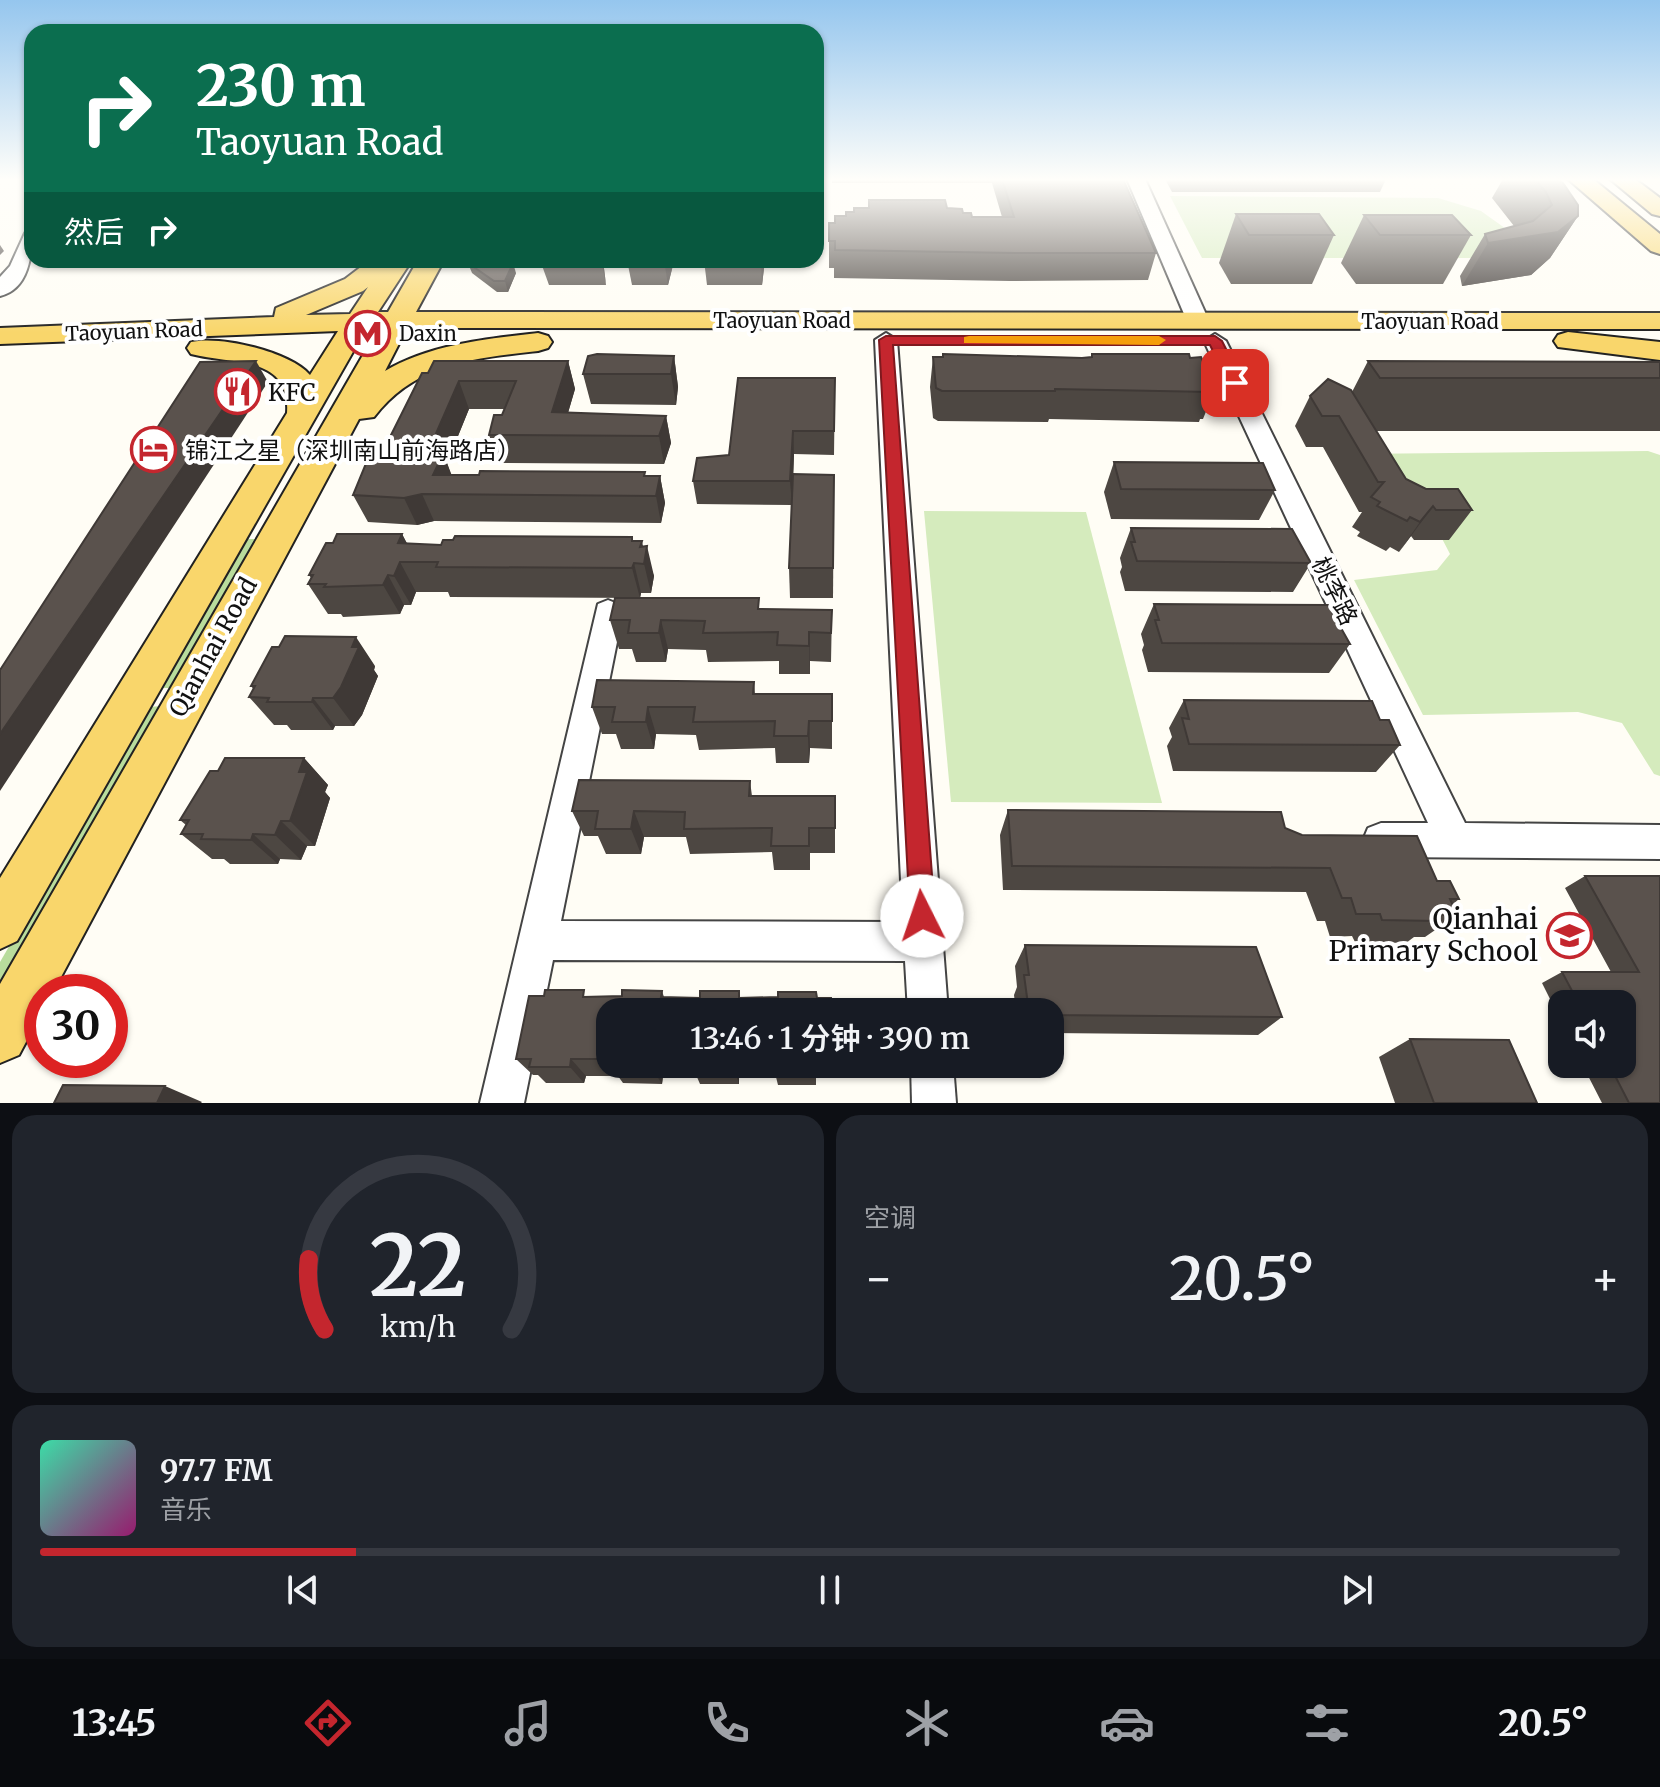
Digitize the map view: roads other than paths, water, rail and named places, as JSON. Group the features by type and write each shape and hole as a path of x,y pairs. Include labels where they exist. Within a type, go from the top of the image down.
{"main road":[{"path":"1641,230 1660,246"},
{"path":"203,339 306,307 354,285 376,268"},
{"name":"Qianhai Road","path":"0,1036 290,507 371,332 396,268"},
{"name":"Qianhai Road","path":"0,924 302,415 425,268"},
{"path":"430,268 431,283 450,303 540,331"},
{"name":"Taoyuan Road","path":"540,331 886,340 1655,324"},
{"name":"Taoyuan Road","path":"0,354 203,339 371,332 1206,331 1568,341 1655,324"},
{"path":"290,507 345,439 369,401 393,376 442,358 540,331"},
{"name":"Taoyuan Road","path":"0,336 203,339"},
{"path":"203,339 287,368 302,389 302,415"},
{"path":"1568,341 1660,351"}],"street":[{"name":"桃李路","path":"1160,230 1455,841"},
{"path":"0,290 19,268 24,256"},
{"path":"886,340 927,998"},
{"path":"502,1103 608,612"},
{"path":"1343,840 1660,842"},
{"path":"538,940 924,942"},
{"path":"933,1078 934,1103"}],"place":[{"name":"Daxin","path":"368,333"},
{"name":"KFC","path":"237,392"},
{"name":"锦江之星（深圳南山前海路店）","path":"154,450"},
{"name":"Qianhai Primary School","path":"1569,935"}]}
